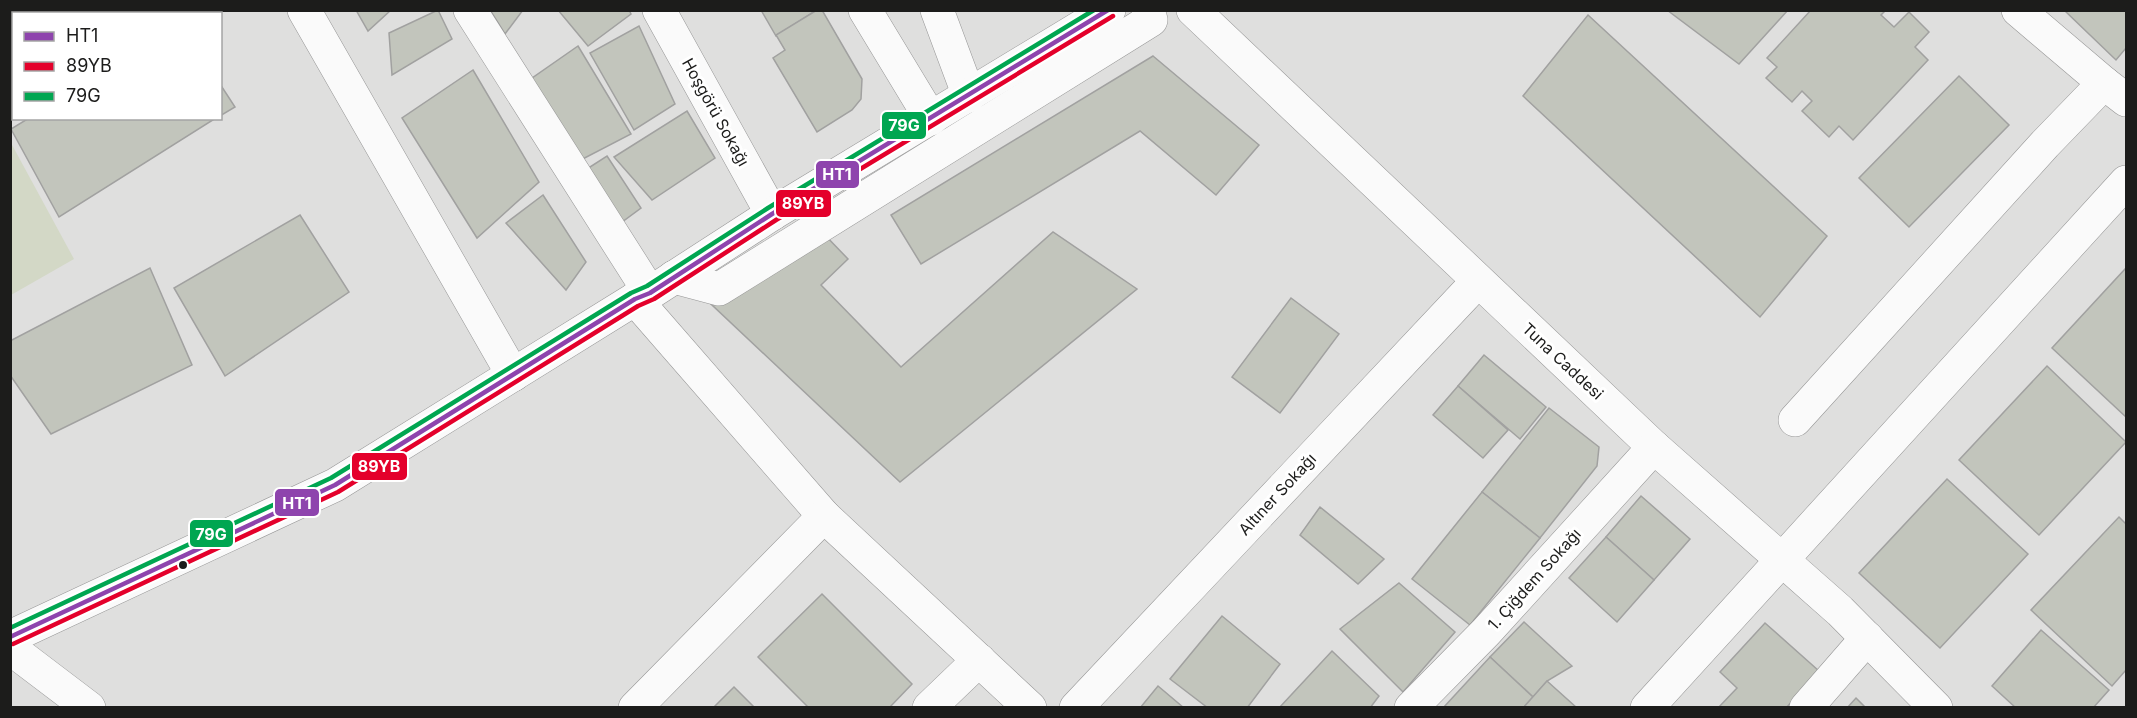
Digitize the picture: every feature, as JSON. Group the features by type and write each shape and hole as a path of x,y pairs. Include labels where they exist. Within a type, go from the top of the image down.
{"street":[{"path":"304,10 513,375"},
{"path":"470,10 653,290 824,516 1030,708"},
{"name":"Hoşgörü Sokağı","path":"659,10 772,214"},
{"path":"865,10 931,119"},
{"path":"937,10 969,96"},
{"path":"10,637 335,485 653,290 772,214 1109,10"},
{"path":"653,290 719,289 1151,20 1148,10"},
{"name":"Tuna Caddesi","path":"1192,10 1654,447 1783,560 1867,638 1936,708"},
{"path":"1795,420 2045,144 2115,92 2018,10"},
{"path":"854,165 872,194"},
{"path":"1647,708 2127,182"},
{"name":"Altıner Sokağı","path":"1076,708 1478,281"},
{"name":"1. Çiğdem Sokağı","path":"1411,708 1486,632 1654,447"},
{"path":"635,708 824,516"},
{"path":"1806,708 1867,638"},
{"path":"10,648 77,704"},
{"path":"929,708 979,660"}],"green space":[{"path":"11,143 74,259 10,295"}],"building":[{"path":"10,10 161,10 162,12 12,12 12,66 10,64"},
{"path":"356,10 391,10 368,31"},
{"path":"438,10 452,39 392,75 389,33"},
{"path":"490,10 523,10 505,34"},
{"path":"558,10 629,10 631,14 588,46"},
{"path":"761,10 817,10 776,36"},
{"path":"817,10 822,10 862,79 861,99 852,110 817,132 773,58 785,50 776,35"},
{"path":"1667,10 1788,10 1739,64"},
{"path":"1811,10 1886,10 1881,15 1894,27 1909,12 1929,32 1915,47 1928,60 1853,140 1839,126 1829,137 1802,111 1812,101 1802,91 1792,102 1766,78 1777,67 1767,58"},
{"path":"2064,10 2126,10 2126,48 2116,60"},
{"path":"1588,15 1827,236 1760,317 1523,96"},
{"path":"639,26 675,104 634,130 590,53"},
{"path":"578,46 631,134 575,163 525,83"},
{"path":"1153,56 1259,145 1216,195 1140,131 921,264 891,215"},
{"path":"473,70 539,182 477,238 402,118"},
{"path":"1959,76 2009,125 1909,227 1859,178"},
{"path":"222,87 235,107 222,115"},
{"path":"687,111 715,158 652,200 614,157"},
{"path":"26,120 213,120 59,217 11,129"},
{"path":"607,156 641,208 618,225 576,176"},
{"path":"543,195 586,262 566,290 506,223"},
{"path":"300,215 349,292 225,376 174,288"},
{"path":"822,232 848,259 821,285 901,367 1053,232 1137,289 900,482 711,304"},
{"path":"150,268 192,365 51,434 10,375 10,341"},
{"path":"2126,268 2126,417 2052,348"},
{"path":"1291,298 1339,334 1280,413 1232,377"},
{"path":"1484,355 1546,407 1520,439 1458,386"},
{"path":"2047,366 2126,442 2039,535 1959,460"},
{"path":"1458,386 1508,430 1483,458 1433,415"},
{"path":"1549,408 1599,447 1597,466 1540,538 1482,492"},
{"path":"1947,479 2028,554 1940,648 1859,573"},
{"path":"1482,492 1540,538 1470,625 1412,579"},
{"path":"1641,496 1690,539 1654,580 1606,537"},
{"path":"1320,507 1384,559 1358,584 1300,535"},
{"path":"2119,517 2126,524 2126,670 2112,686 2031,610"},
{"path":"1606,537 1654,580 1617,622 1569,578"},
{"path":"1399,583 1455,632 1403,692 1340,629"},
{"path":"822,594 912,684 889,708 809,708 758,657"},
{"path":"1222,616 1280,664 1247,708 1208,708 1170,679"},
{"path":"1524,622 1572,666 1547,681 1533,697 1490,657"},
{"path":"1765,623 1819,671 1786,708 1718,708 1737,688 1720,672"},
{"path":"2041,630 2109,690 2093,708 2016,708 1992,686"},
{"path":"1332,651 1379,696 1370,708 1279,708"},
{"path":"1490,657 1533,697 1523,708 1443,708"},
{"path":"1547,681 1577,708 1523,708"},
{"path":"1158,686 1184,708 1140,708"},
{"path":"734,687 755,708 713,708"},
{"path":"1856,698 1866,708 1847,708"}],"transit line":[{"name":"79G","path":"10,628 331,478 1094,10"},
{"name":"HT1","path":"10,637 335,485 635,299 650,293 772,214 1108,10"},
{"name":"89YB","path":"13,644 338,492 638,306 654,299 776,220 1113,16"}]}
